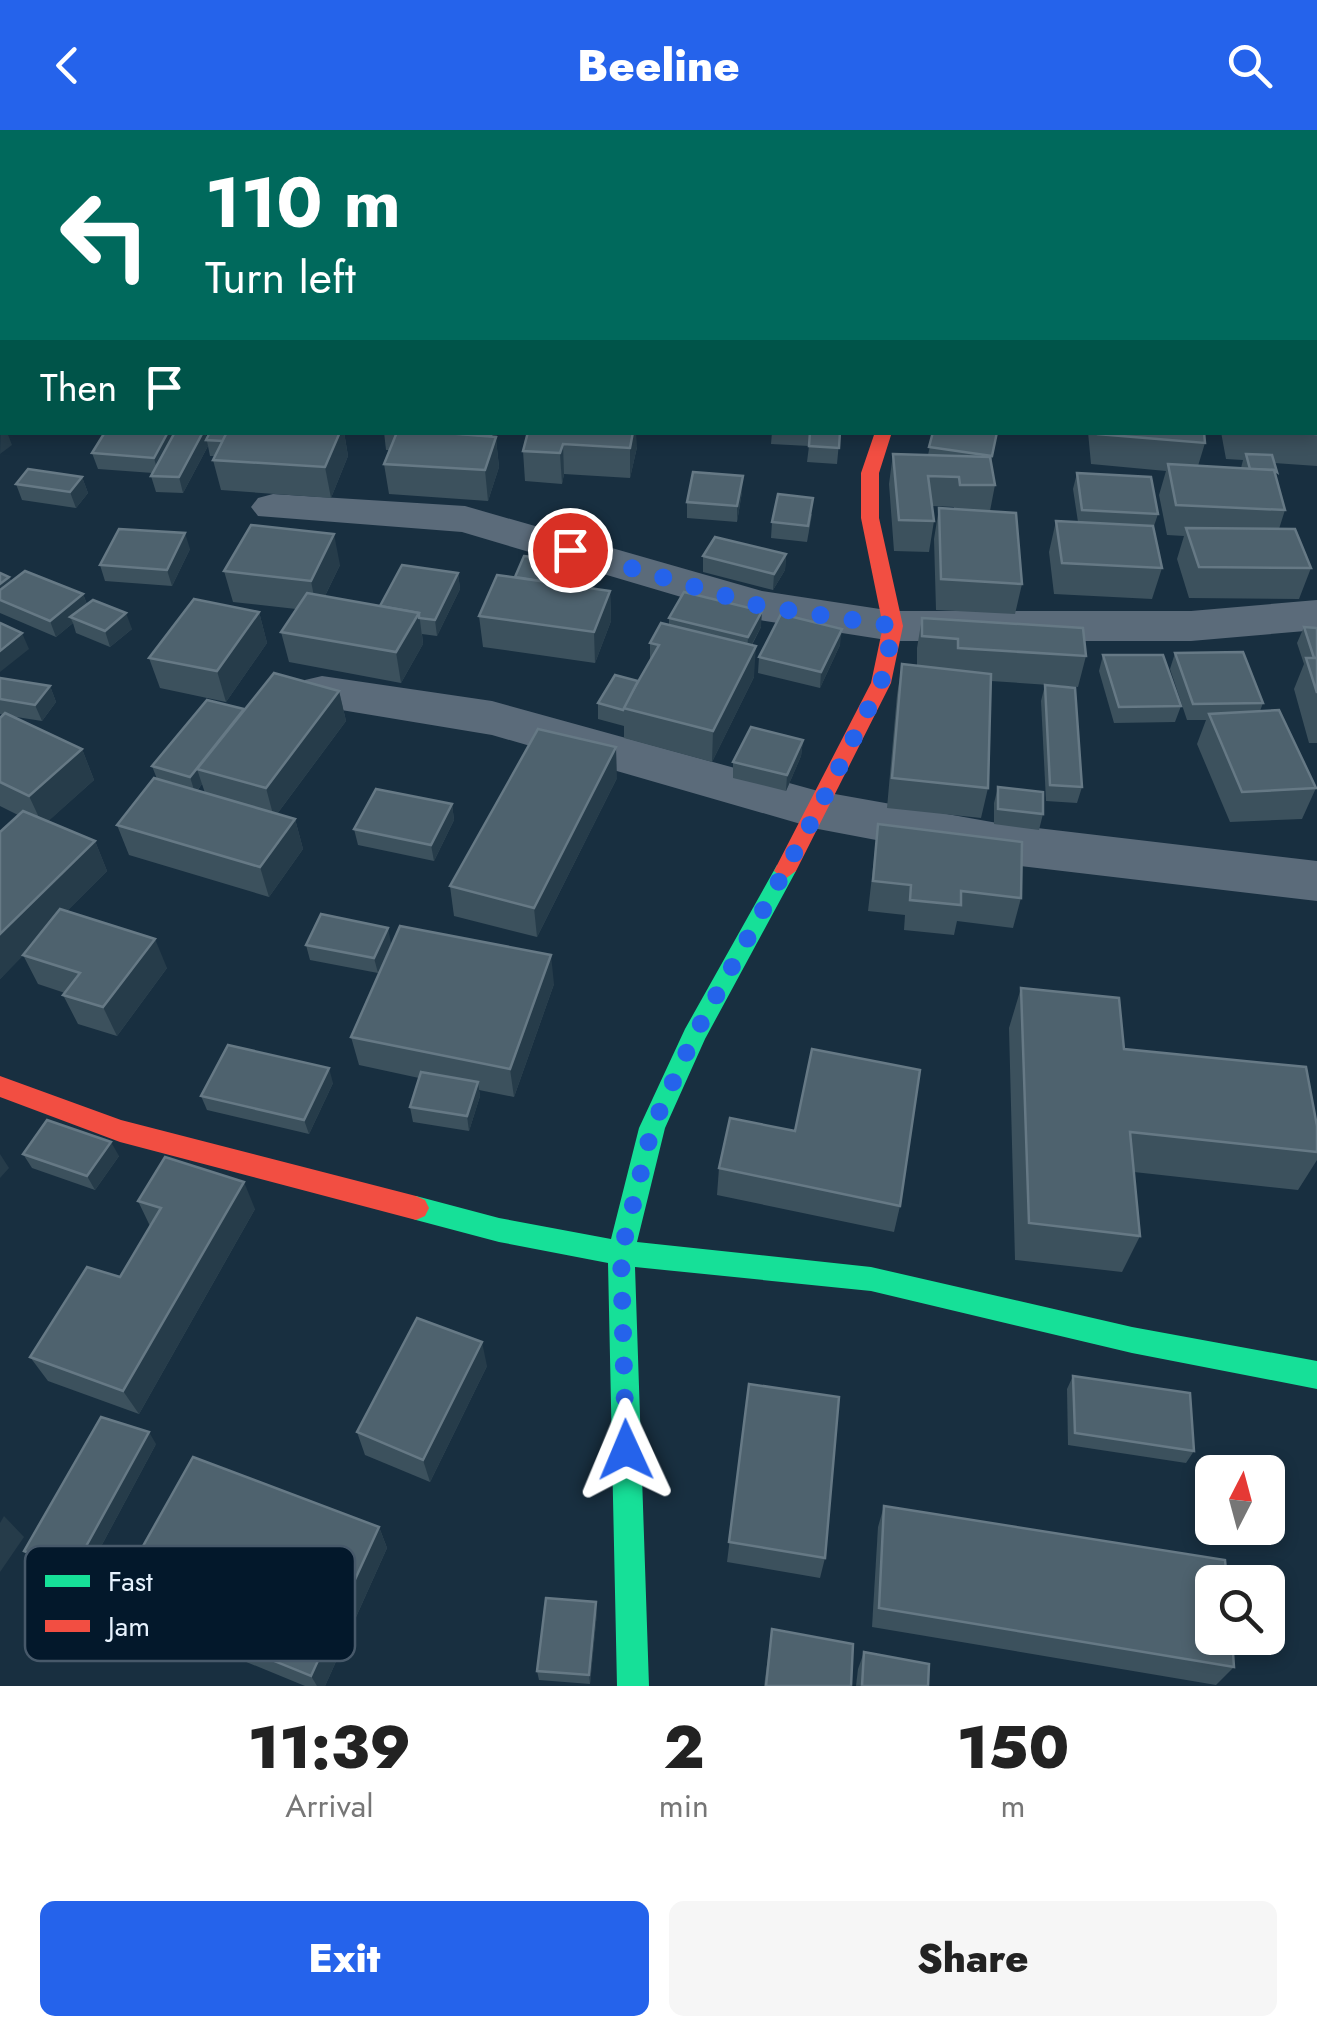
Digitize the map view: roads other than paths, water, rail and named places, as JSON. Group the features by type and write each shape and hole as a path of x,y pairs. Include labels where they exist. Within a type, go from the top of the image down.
{"street":[{"path":"632,1686 621,1253 652,1128 694,1036 818,810 881,683 894,626 870,518 870,473 883,435"},
{"path":"273,507 466,518 760,606 894,626 1192,626 1317,615"},
{"path":"322,692 492,718 818,810 1003,844 1317,881"},
{"path":"0,1086 120,1131 500,1230 621,1253 871,1279 1132,1340 1317,1376"}]}
